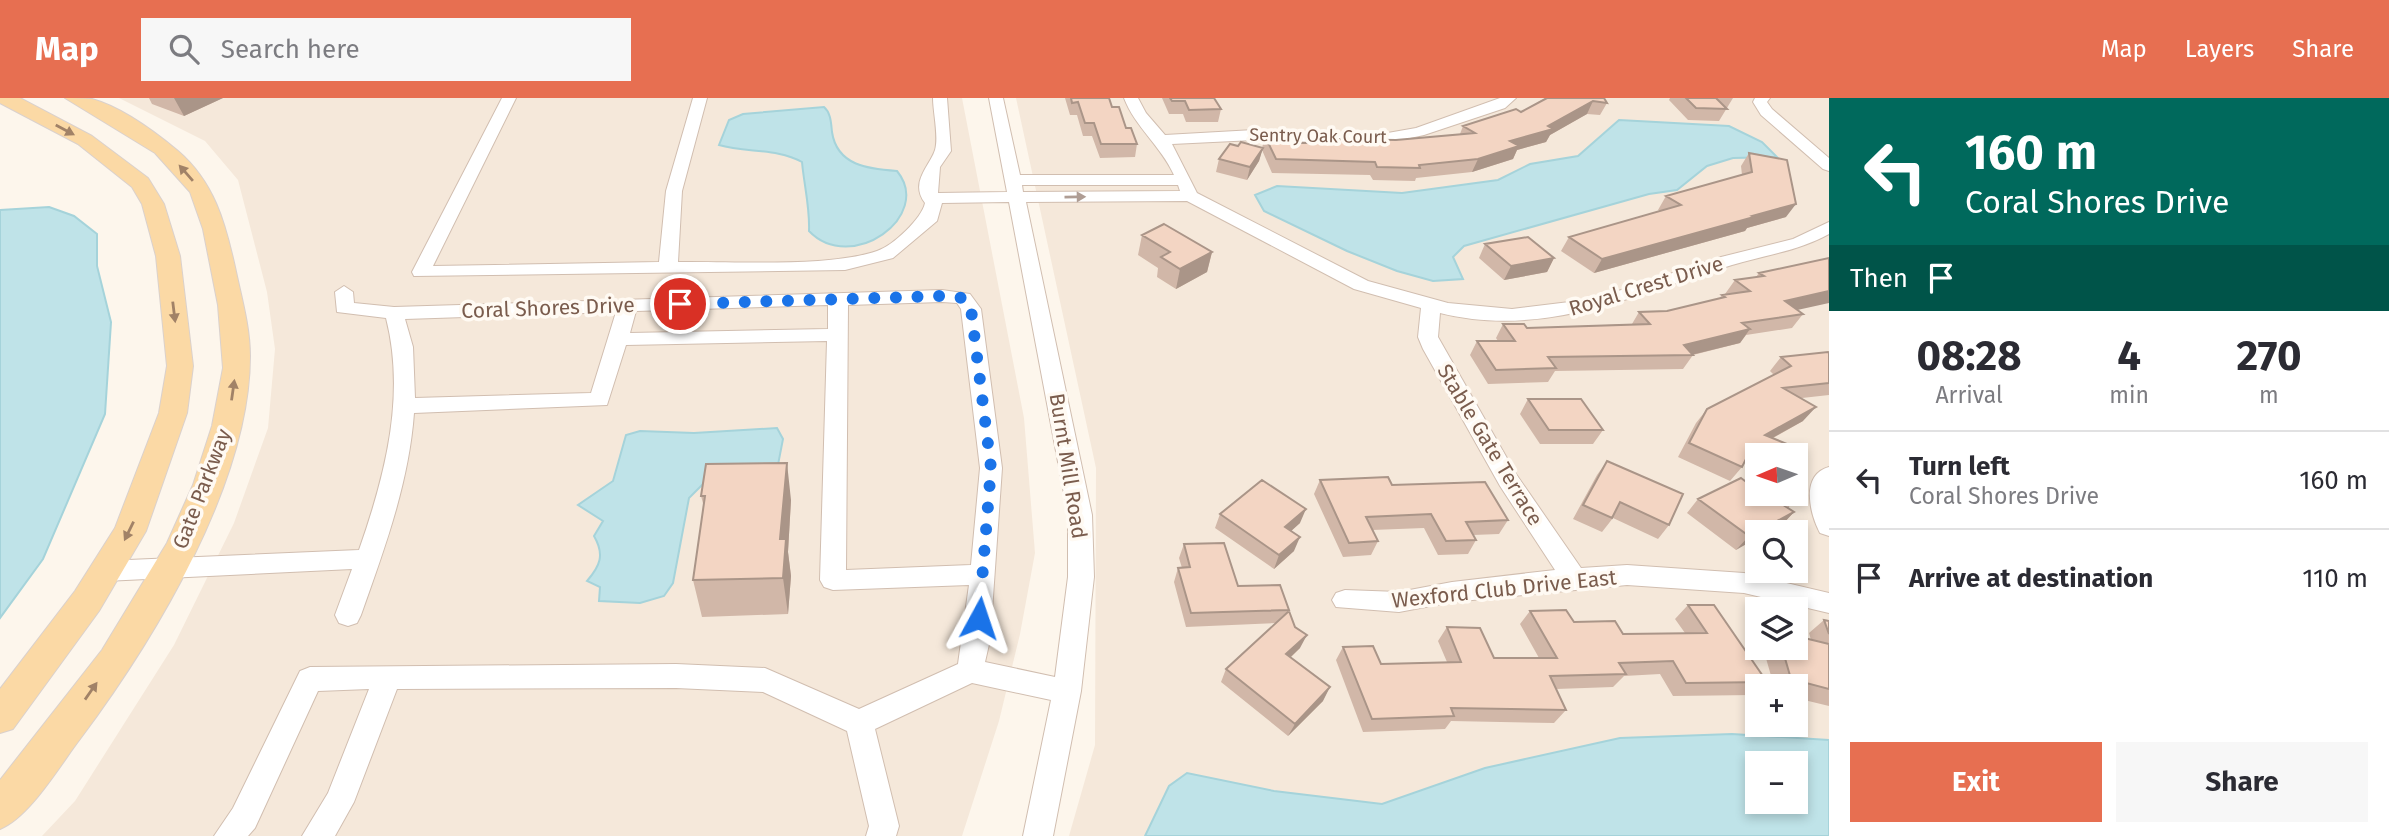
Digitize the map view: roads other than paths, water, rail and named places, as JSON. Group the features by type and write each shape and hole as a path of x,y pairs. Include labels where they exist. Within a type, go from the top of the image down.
{"main road":[{"path":"0,717 50,653 130,531 173,413 180,366 167,256 153,204 140,183 85,141 5,98"},
{"name":"Gate Parkway","path":"0,810 27,779 136,627 169,569 210,479 230,416 237,366 227,286 215,229 201,191 168,153 75,98"}],"street":[{"path":"509,98 421,272 845,264 887,254 931,217 934,207 927,175 932,163 943,151 940,98"},
{"path":"668,267 674,191 700,98"},
{"name":"Burnt Mill Road","path":"996,98 1080,514 1081,577 1067,691 1038,836"},
{"path":"1131,98 1142,121 1161,140 1187,188"},
{"name":"Sentry Oak Court","path":"1161,140 1254,135 1362,139 1402,136 1500,105 1509,98"},
{"path":"1763,98 1760,102 1766,112 1829,166"},
{"name":"Royal Crest Drive","path":"929,192 1015,188 1187,188 1333,273 1391,295 1431,304 1512,315 1570,310 1650,289 1727,261 1781,249 1829,228"},
{"name":"Coral Shores Drive","path":"344,292 344,308 394,313 942,296 963,298 971,309 991,468 970,671"},
{"path":"838,299 833,579 982,575"},
{"name":"Stable Gate Terrace","path":"1431,304 1428,337 1433,349 1508,480 1574,578"},
{"path":"404,406 599,400 620,340 628,305"},
{"path":"348,615 383,519 406,396 401,329 394,313"},
{"path":"620,340 837,335"},
{"path":"1829,475 1820,491 1820,508 1829,527"},
{"path":"106,571 369,559"},
{"name":"Wexford Club Drive East","path":"1345,600 1399,603 1452,592 1574,578 1627,575 1744,583 1829,603"},
{"path":"229,836 244,818 310,679 676,676 765,680 859,723 970,671 1067,691"},
{"path":"317,836 340,802 388,677"},
{"path":"859,723 884,826 881,836"}],"water":[{"path":"824,107 829,115 835,143 847,159 865,167 897,171 906,188 905,206 896,221 883,234 865,243 846,247 826,243 809,231 802,162 782,155 719,145 729,120 743,114"},
{"path":"1619,120 1729,126 1762,142 1777,157 1733,158 1707,166 1677,190 1649,194 1464,246 1453,257 1463,279 1433,281 1397,271 1347,251 1264,211 1255,195 1277,186 1402,193 1498,180 1530,164 1578,156"},
{"path":"49,207 74,216 97,234 97,266 111,322 105,414 43,559 0,618 0,210"},
{"path":"777,428 783,439 777,470 704,483 689,498 673,583 664,596 640,603 599,601 600,587 587,581 600,560 594,536 603,521 578,505 613,481 626,435 640,431 694,433"},
{"path":"1732,734 1745,735 1745,737 1829,740 1829,836 1145,836 1169,786 1187,773 1274,791 1382,804 1485,768 1620,738"}]}
